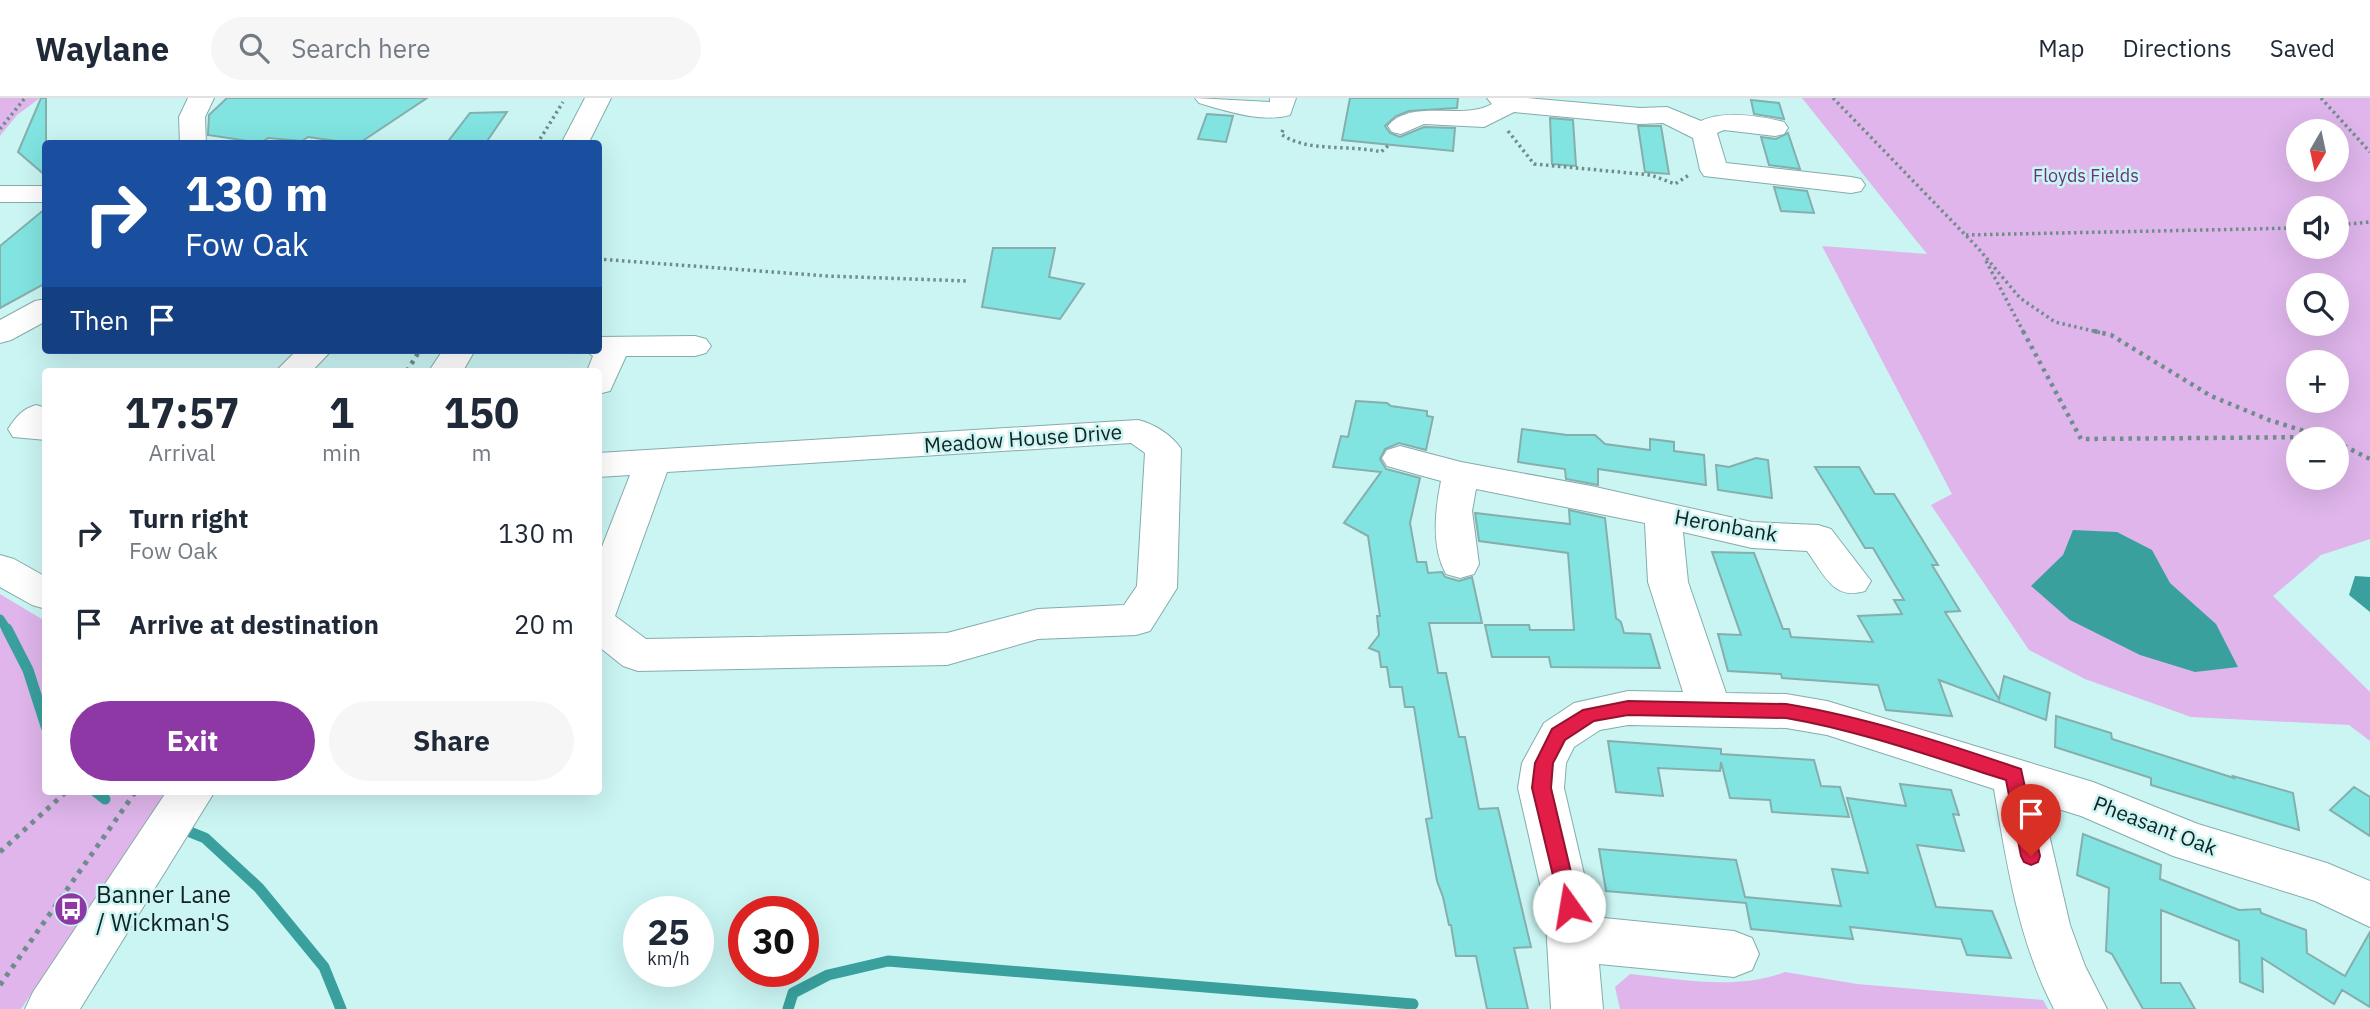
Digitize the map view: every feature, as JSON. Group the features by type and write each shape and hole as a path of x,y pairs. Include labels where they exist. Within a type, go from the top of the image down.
{"street":[{"path":"193,140 192,117 201,98"},
{"path":"576,140 598,98"},
{"path":"1208,98 1240,107 1283,112"},
{"path":"1396,101 1400,114 1411,121 1484,119 1505,101 1640,116 1669,106 1706,137 1710,163 1714,170 1851,185"},
{"path":"1701,131 1720,122 1775,128"},
{"path":"3,185 42,193"},
{"path":"0,333 42,310"},
{"path":"601,368 606,347 695,346"},
{"path":"296,368 312,354"},
{"name":"Meadow House Drive","path":"602,466 1138,431 1163,449 1157,588 1136,620 1038,624 947,649 638,655 602,627"},
{"name":"Heronbank","path":"1400,458 1461,474 1591,498 1752,534 1818,538 1851,581"},
{"path":"602,600 653,461"},
{"path":"1460,564 1453,511 1461,474"},
{"name":"Heronbank","path":"1663,514 1668,582 1710,709"},
{"path":"0,569 42,593"},
{"name":"Pheasant Oak","path":"1577,1009 1569,906 1541,788 1544,763 1559,734 1589,715 1628,708 1786,711 1827,718 2093,801 2190,842 2327,884 2370,905"},
{"path":"2014,775 2047,938 2067,986 2081,1009"},
{"path":"51,1009 137,872 189,795"},
{"path":"1571,938 1734,954"}],"path":[{"path":"0,129 25,98"},
{"path":"539,140 565,98"},
{"path":"1832,98 1983,254 2020,298 2055,322 2111,335 2211,396 2292,427"},
{"path":"2320,98 2370,152"},
{"path":"1283,112 1281,134 1284,139 1296,143 1367,146 1381,152 1409,129 1411,121"},
{"path":"1484,119 1507,129 1534,164 1651,176 1675,184 1710,163"},
{"path":"2349,224 2370,222"},
{"path":"1965,235 2286,228"},
{"path":"1983,254 2081,439 2286,438"},
{"path":"602,259 827,276 967,281"},
{"path":"2349,448 2370,459"},
{"path":"0,852 63,795"},
{"path":"0,985 133,795"}],"green space":[{"path":"0,98 40,98 17,115 0,136"},
{"name":"Floyds Fields","path":"1802,98 2370,98 2370,539 2321,555 2273,596 2370,692 2370,741 2349,725 2191,717 2085,679 2029,650 1931,505 1952,494 1822,246 1927,254"},
{"path":"0,594 42,619 42,795 164,795 21,1009 0,1009"},
{"path":"1785,972 1857,984 2043,1000 2048,1009 1620,1009 1615,987 1630,974 1688,981 1727,982 1766,978"}],"water":[{"path":"2073,530 2117,532 2152,550 2170,583 2216,624 2238,667 2195,672 2140,655 2070,620 2031,586 2063,555"},
{"path":"2355,576 2370,577 2370,612 2349,595"}],"building":[{"path":"41,98 46,98 46,140 42,140 42,173 18,152"},
{"path":"227,98 427,98 364,140 308,137 304,140 241,140 208,135 209,115"},
{"path":"1350,98 1458,98 1457,108 1409,111 1396,116 1385,126 1390,133 1400,137 1424,127 1455,128 1453,151 1342,140"},
{"path":"1751,100 1779,103 1784,119 1754,114"},
{"path":"507,112 488,140 449,140 470,113"},
{"path":"1207,114 1233,116 1226,142 1198,139"},
{"path":"1550,118 1573,120 1576,166 1552,164"},
{"path":"1638,126 1661,126 1669,174 1645,172"},
{"path":"1788,133 1800,169 1769,165 1761,137 1776,139"},
{"path":"1774,187 1807,191 1814,213 1781,211"},
{"path":"42,211 42,285 0,308 0,246"},
{"path":"993,248 1055,248 1049,277 1084,284 1060,319 982,307"},
{"path":"1356,401 1387,403 1391,406 1427,411 1427,416 1433,417 1426,450 1399,443 1385,449 1380,459 1386,469 1420,478 1410,523 1417,562 1426,562 1428,573 1442,572 1445,577 1459,581 1472,577 1482,623 1429,623 1438,673 1446,673 1459,737 1465,737 1479,809 1498,808 1531,947 1514,948 1528,1009 1487,1009 1476,956 1456,956 1451,925 1437,881 1426,819 1432,818 1414,707 1405,707 1402,687 1390,687 1387,667 1381,667 1379,652 1369,648 1379,635 1377,616 1380,616 1368,536 1344,523 1381,472 1333,467 1341,436 1348,437"},
{"path":"1522,429 1567,435 1595,435 1605,444 1650,450 1650,439 1674,442 1674,451 1704,455 1706,485 1598,469 1598,485 1566,479 1565,469 1518,462"},
{"path":"1756,458 1768,460 1772,498 1718,490 1716,465 1729,467"},
{"path":"1815,467 1859,467 1875,494 1894,494 1938,565 1932,565 1960,611 1945,612 1999,699 2004,676 2050,693 2046,720 1939,680 1952,716 1886,710 1878,685 1728,671 1718,634 1741,635 1712,552 1754,553 1783,629 1789,629 1791,637 1873,642 1858,616 1902,614 1894,600 1904,600 1873,548 1865,548"},
{"path":"1569,510 1605,518 1616,618 1621,622 1624,633 1650,634 1660,668 1551,667 1549,657 1492,657 1485,625 1529,625 1530,630 1574,630 1568,553 1479,541 1475,513 1570,524"},
{"path":"2056,716 2111,733 2112,739 2234,778 2233,776 2293,793 2299,830 2151,785 2151,778 2055,747"},
{"path":"1608,741 1721,749 1721,754 1814,760 1821,786 1840,787 1849,817 1772,812 1770,800 1730,798 1721,762 1720,771 1658,768 1663,796 1616,792"},
{"path":"1900,784 1951,790 1959,815 1953,814 1964,851 1917,845 1936,907 1992,911 2011,958 1967,955 1961,939 1850,927 1853,939 1751,929 1746,903 1606,891 1599,849 1736,860 1745,897 1841,906 1832,869 1868,873 1847,798 1906,806"},
{"path":"2354,787 2370,797 2370,836 2330,810"},
{"path":"2083,834 2161,865 2160,879 2239,910 2260,909 2261,913 2306,930 2307,953 2345,976 2370,932 2370,1007 2342,990 2334,1004 2262,958 2263,992 2240,982 2239,941 2161,910 2161,983 2180,983 2195,1009 2143,1009 2112,954 2106,951 2109,888 2077,875"}],"waterway":[{"path":"0,619 8,631"},
{"path":"7,629 28,670 42,714"},
{"path":"100,795 105,799"},
{"path":"180,828 205,838 259,888 324,967 341,1009"},
{"path":"788,1009 793,993 828,975 888,961 1413,1004"}],"place":[{"name":"Banner Lane / Wickman'S","path":"71,909"}],"route":[{"path":"1569,906 1541,788 1544,763 1559,734 1589,715 1628,708 1786,711 1827,718 2014,775 2031,856"}]}
